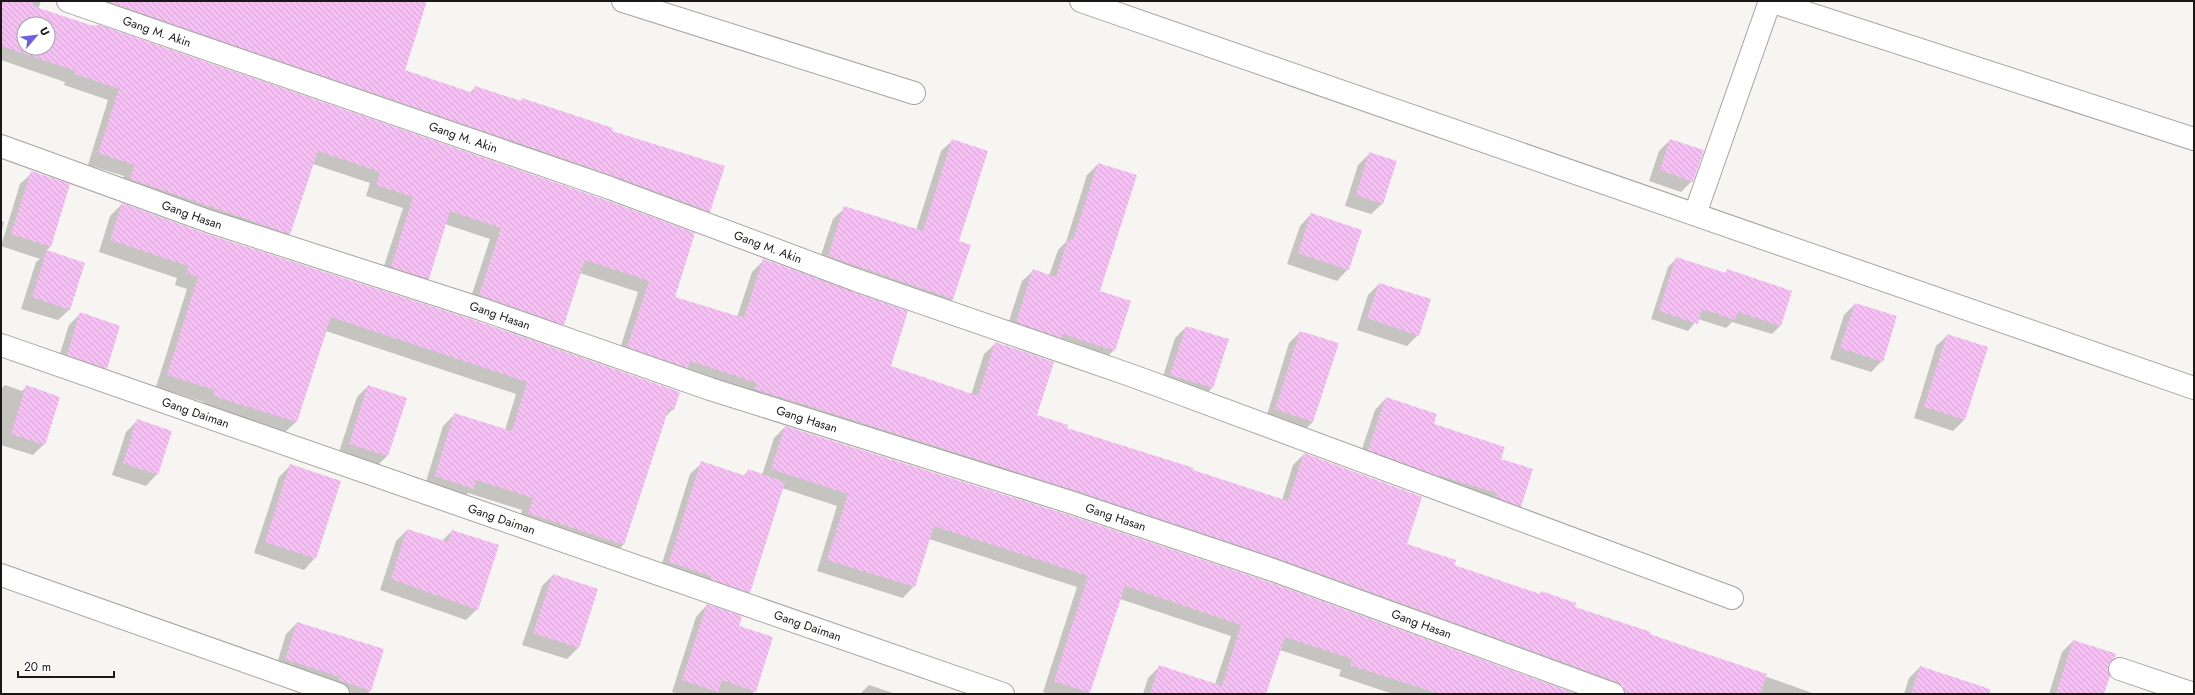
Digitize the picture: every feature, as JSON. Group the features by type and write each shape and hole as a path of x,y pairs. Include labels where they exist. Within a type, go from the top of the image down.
{"street":[{"name":"Gang M. Akin","path":"68,1 595,183 856,280 1133,376 1732,598"},
{"path":"624,1 914,93"},
{"path":"1081,1 1106,5 1694,214 2194,388"},
{"path":"1694,214 1770,1 2194,139"},
{"name":"Gang Hasan","path":"1,146 208,221 481,309 710,389 1070,502 1273,570 1613,694"},
{"name":"Gang Daiman","path":"1,345 1003,694"},
{"path":"1,575 338,694"},
{"path":"2120,669 2194,694"}],"building":[{"path":"1,1 35,1 33,6 90,25 97,26 97,24 606,200 695,233 675,297 744,318 763,259 908,311 891,366 978,396 995,342 1054,362 1037,415 1068,425 1067,428 1194,468 1193,470 1288,501 1304,453 1422,497 1407,544 1456,560 1454,565 1540,594 1541,591 1576,603 1575,607 1651,632 1650,634 1767,674 1760,694 1625,694 1623,686 1617,682 1277,558 1074,490 755,389 757,383 690,361 688,368 627,347 649,281 585,260 564,325 479,295 501,228 450,211 429,279 391,267 413,197 376,185 380,172 318,151 290,234 130,179 134,165 98,153 119,89 75,74 76,71 31,56 56,56 56,16 16,16 16,51 1,46"},
{"path":"106,1 427,1 405,70 473,93 475,86 521,101 522,98 613,128 612,131 725,166 710,212 614,176"},
{"path":"952,139 988,151 959,241 971,245 953,299 828,256 844,206 923,231"},
{"path":"1670,139 1704,150 1693,182 1660,170"},
{"path":"1369,152 1397,161 1383,204 1356,195"},
{"path":"1098,163 1137,175 1100,291 1131,301 1115,351 1063,334 1061,338 1016,322 1033,269 1056,277 1068,239 1073,240"},
{"path":"31,171 70,184 51,247 11,234"},
{"path":"122,203 204,233 477,321 680,392 674,410 669,408 624,545 528,513 533,498 476,480 474,489 435,476 454,413 512,431 527,382 331,317 297,422 213,396 215,390 167,375 198,277 186,273 188,266 110,240"},
{"path":"1311,213 1362,230 1349,270 1298,253"},
{"path":"47,250 85,263 70,310 32,297"},
{"path":"1676,257 1726,273 1727,269 1792,291 1781,326 1738,312 1735,320 1702,309 1698,324 1659,311"},
{"path":"1379,283 1431,299 1419,336 1367,318"},
{"path":"1855,303 1897,316 1883,362 1840,348"},
{"path":"80,312 120,326 107,369 67,355"},
{"path":"1186,326 1229,339 1213,388 1170,375"},
{"path":"1300,331 1339,343 1313,422 1275,409"},
{"path":"1947,334 1988,347 1965,420 1924,407"},
{"path":"26,385 60,397 45,445 11,434"},
{"path":"368,385 407,398 388,456 349,444"},
{"path":"1386,397 1437,414 1434,424 1505,447 1501,459 1533,469 1521,507 1496,497 1497,493 1430,473 1368,450"},
{"path":"137,419 172,431 158,475 123,463"},
{"path":"785,426 1066,514 1269,582 1577,694 1439,694 1350,665 1352,659 1285,637 1266,694 1150,694 1159,665 1222,686 1241,625 1125,586 1090,693 1054,681 1088,576 934,526 915,587 827,560 848,494 771,469"},
{"path":"701,461 746,476 748,469 785,482 750,593 710,579 711,576 669,562"},
{"path":"290,464 341,481 316,559 265,542"},
{"path":"407,529 448,542 452,530 499,545 478,610 391,579"},
{"path":"553,574 598,589 579,648 533,633"},
{"path":"707,604 742,616 739,626 773,637 756,692 722,680 718,692 682,680"},
{"path":"297,622 384,649 371,691 339,680 340,677 285,659"},
{"path":"2073,640 2117,654 2108,665 2110,676 2104,694 2056,694"},
{"path":"1920,666 1990,689 1990,694 1911,694"}]}
